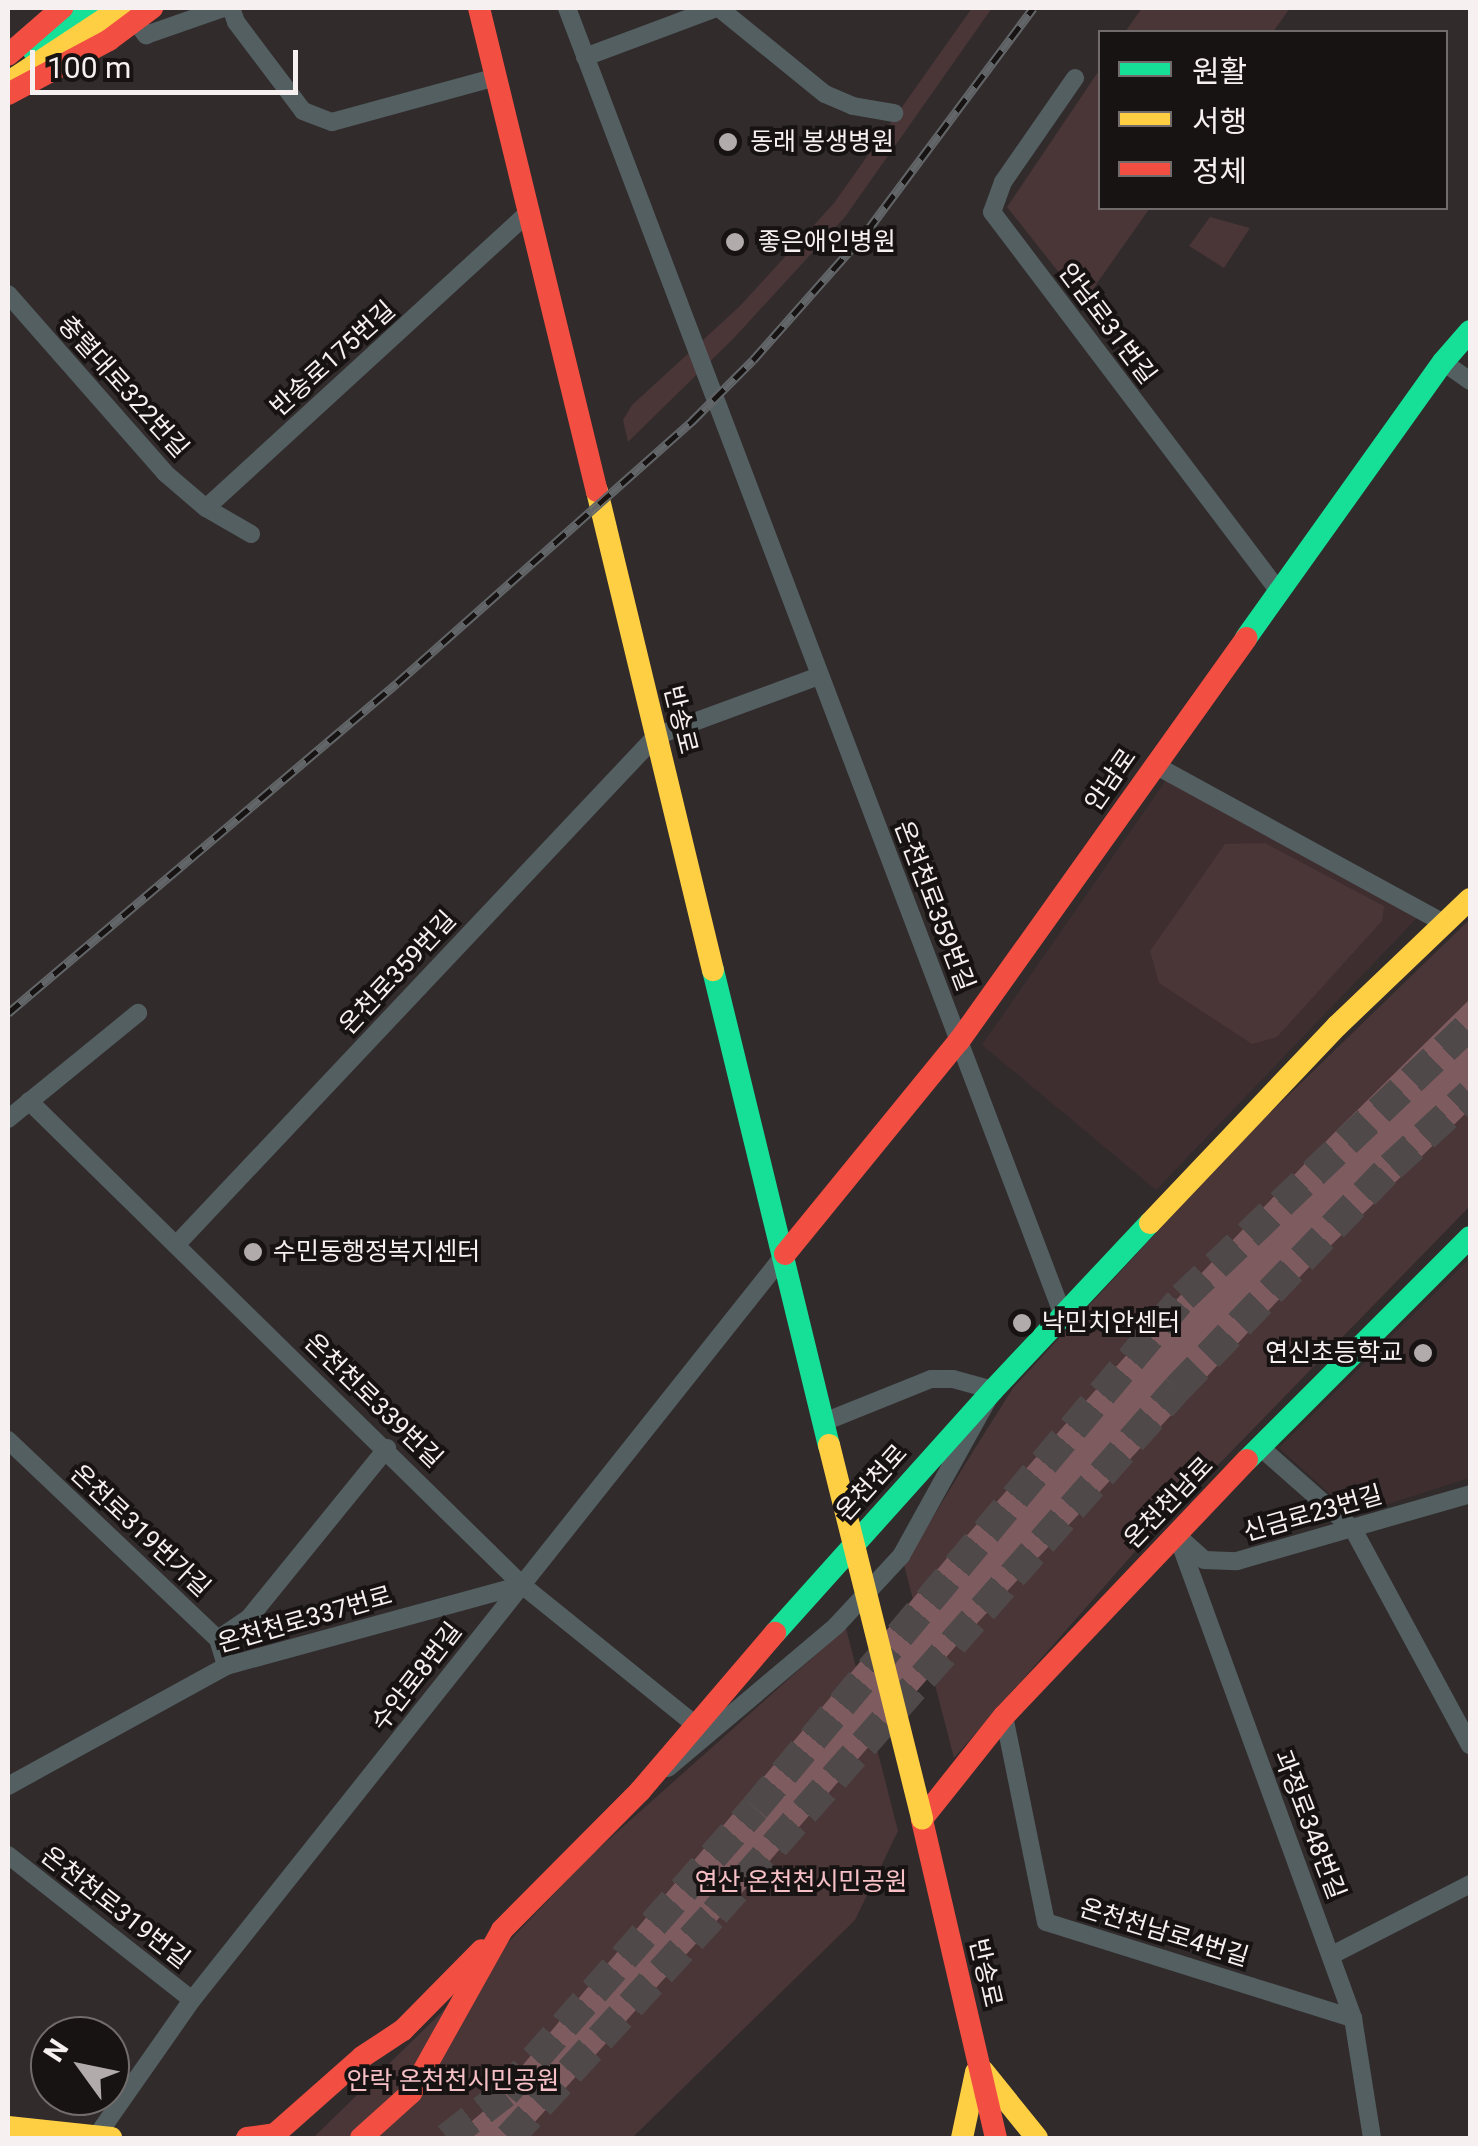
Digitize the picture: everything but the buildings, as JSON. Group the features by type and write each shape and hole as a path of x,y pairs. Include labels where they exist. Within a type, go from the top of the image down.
{"street":[{"path":"8,55 62,8"},
{"path":"8,69 90,8"},
{"path":"136,12 146,35 223,8"},
{"path":"231,8 236,22 303,111 332,122 496,78"},
{"name":"반송로","path":"479,8 786,1254 996,2138"},
{"name":"온천천로359번길","path":"567,8 1064,1315"},
{"path":"585,57 717,8 825,94 853,106 894,113"},
{"path":"8,82 136,12"},
{"path":"8,94 109,40 136,12"},
{"name":"안남로31번길","path":"1075,78 1003,182 992,212 1279,591"},
{"name":"반송로175번길","path":"206,508 530,210"},
{"name":"충렬대로322번길","path":"8,294 165,474 206,508"},
{"name":"안남로","path":"786,1254 959,1041 1443,362 1470,331"},
{"path":"1443,362 1470,381"},
{"path":"206,508 251,534"},
{"path":"656,736 820,676"},
{"name":"온천로359번길","path":"176,1245 656,736"},
{"path":"1155,765 1445,924"},
{"name":"온천천로","path":"361,2138 411,2093 502,1930 640,1791 694,1724 993,1390 1337,1026 1470,899"},
{"path":"8,1119 138,1012"},
{"name":"온천천로339번길","path":"29,1102 387,1448 522,1585 694,1724"},
{"name":"온천천남로","path":"922,1819 1004,1716 1260,1448 1470,1238"},
{"name":"수안로8번길","path":"103,2138 192,2000 786,1254"},
{"path":"640,1791 836,1626 900,1556 993,1390 953,1379 931,1378 824,1422"},
{"name":"온천로319번가길","path":"8,1440 218,1639"},
{"path":"226,1666 218,1639 249,1618 387,1448"},
{"path":"1260,1448 1352,1529 1470,1745"},
{"name":"신금로23번길","path":"1176,1535 1204,1560 1238,1561 1470,1494"},
{"name":"과정로348번길","path":"1176,1535 1353,2018 1372,2138"},
{"name":"온천천로337번로","path":"8,1786 226,1666 522,1585"},
{"name":"온천천남로4번길","path":"1004,1716 1046,1922 1353,2018"},
{"name":"온천천로319번길","path":"8,1855 192,2000"},
{"path":"1332,1956 1470,1884"},
{"path":"247,2138 274,2134 362,2057 402,2030 502,1930"},
{"path":"962,2138 978,2064"},
{"path":"978,2064 1022,2125 1038,2138"},
{"path":"8,2127 103,2138"}],"shaded area":[{"path":"1166,780 1418,917 1156,1190 982,1045"},
{"path":"1470,999 1470,1109 1311,1265 955,1647 748,1886 533,2124 517,2138 452,2138 486,2109 947,1558 1161,1316 1331,1136"},
{"name":"연신초등학교","path":"1470,1258 1470,1478 1353,1515 1279,1448"}],"green space":[{"path":"972,8 992,8 845,217 734,338 628,442 623,420 632,405 740,306 834,203"},
{"path":"1142,8 1290,8 1274,30 1126,30"},
{"path":"1098,72 1098,210 1149,210 1083,303 1007,207"},
{"path":"1210,217 1250,228 1224,268 1189,246"},
{"path":"1265,843 1384,906 1382,921 1277,1037 1252,1044 1159,983 1150,951 1225,844"},
{"path":"1470,919 1470,1206 1146,1539 954,1758 904,1565 972,1453 1013,1388 1239,1143"},
{"path":"846,1628 898,1831 855,1920 632,2138 313,2138 446,2008 589,1857"}],"tunnel":[{"path":"447,2138 505,2093 755,1808 1183,1297 1470,1025"},
{"path":"509,2138 715,1913 1177,1389 1391,1167 1470,1094"}],"railway":[{"path":"8,1013 397,683 692,421 753,360 867,231 1033,8"}],"traffic: fast":[{"path":"33,50 90,8"},
{"path":"1246,638 1443,362 1470,331"},
{"path":"713,970 829,1445"},
{"path":"775,1633 993,1390 1150,1223"},
{"path":"1247,1460 1470,1237"}],"traffic: slow":[{"path":"15,78 121,8"},
{"path":"597,491 713,970"},
{"path":"1150,1223 1337,1026 1470,899"},
{"path":"829,1445 922,1819"},
{"path":"983,2071 1037,2138"},
{"path":"962,2138 976,2072"},
{"path":"8,2127 111,2138"}],"traffic: jam":[{"path":"8,55 62,8"},
{"path":"8,94 109,40 152,8"},
{"path":"479,8 597,491"},
{"path":"785,1254 959,1041 1246,638"},
{"path":"996,2138 922,1819 1004,1716 1247,1460"},
{"path":"361,2138 411,2093 502,1930 640,1791 775,1633"},
{"path":"247,2138 275,2134 362,2057 403,2030 482,1950"}],"place":[{"name":"동래 봉생병원","path":"728,142"},
{"name":"좋은애인병원","path":"735,242"},
{"name":"수민동행정복지센터","path":"253,1252"},
{"name":"낙민치안센터","path":"1022,1323"},
{"name":"연신초등학교","path":"1423,1353"}],"park label":[{"name":"연산 온천천시민공원","path":"801,1882"},
{"name":"안락 온천천시민공원","path":"453,2081"}]}
